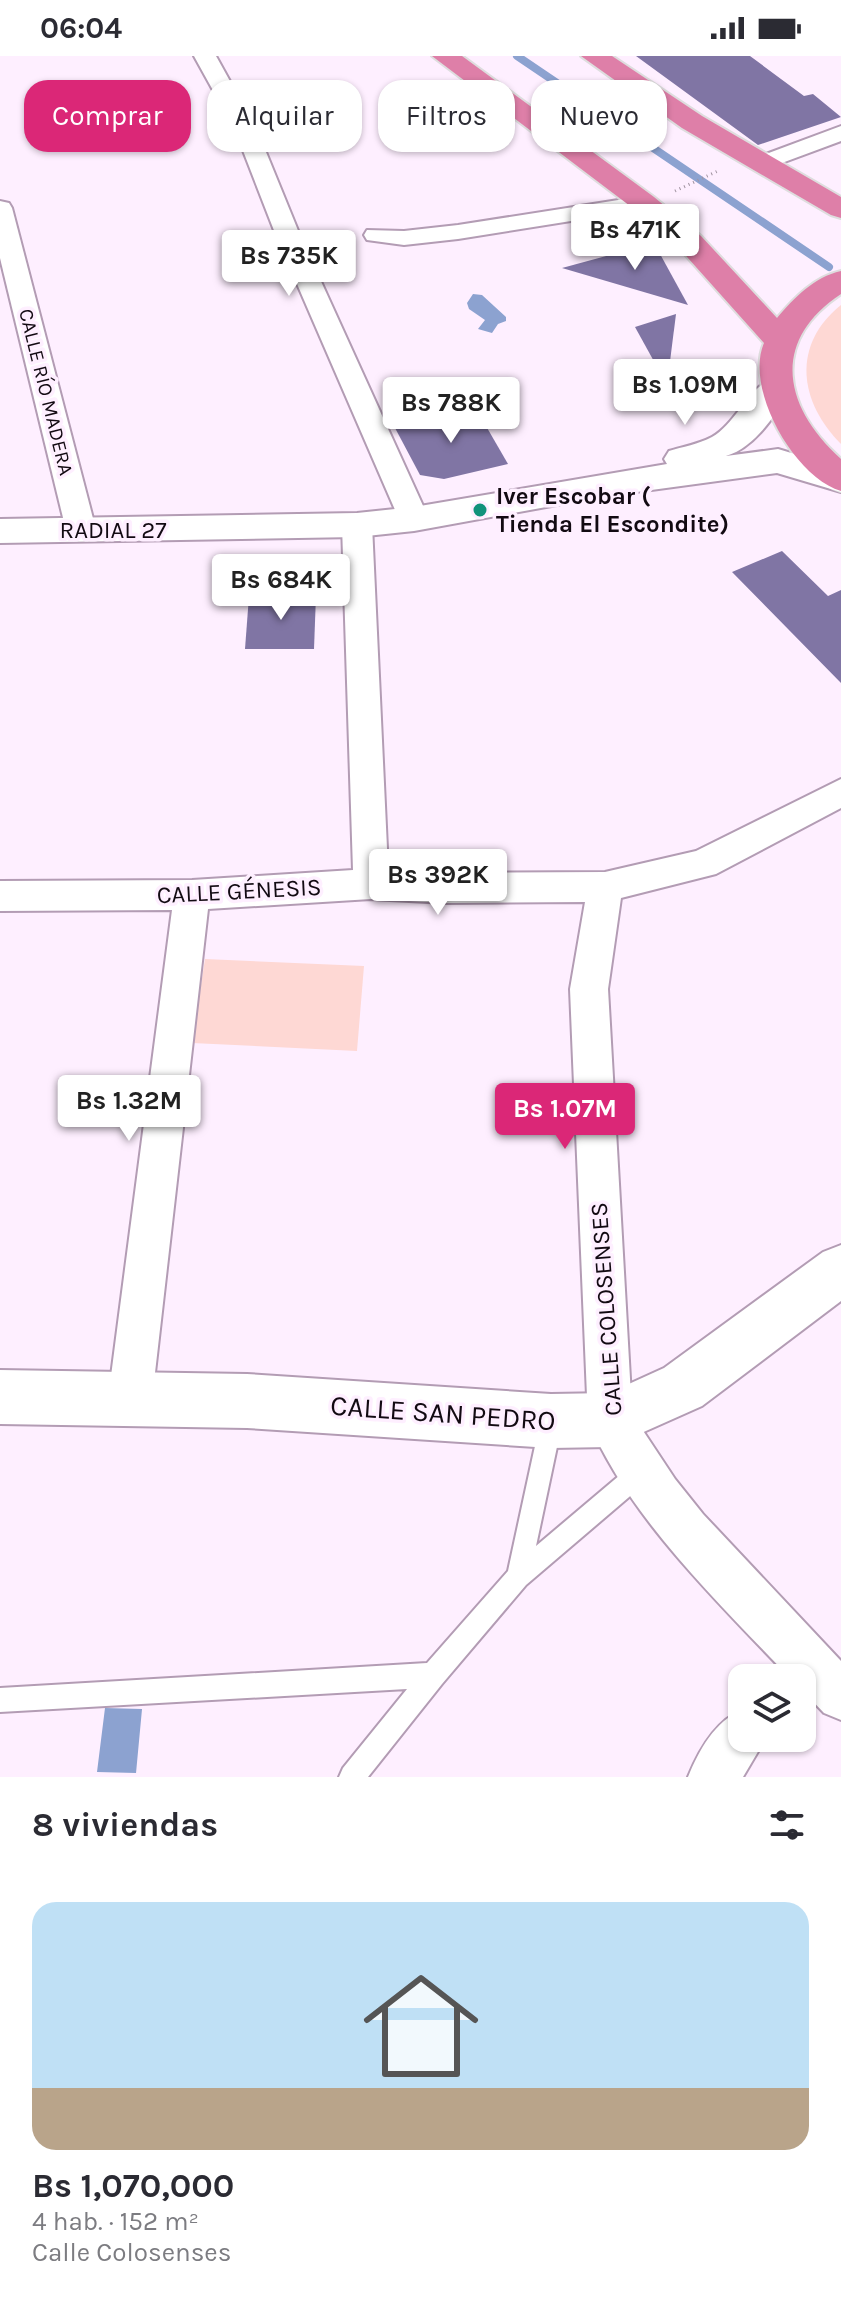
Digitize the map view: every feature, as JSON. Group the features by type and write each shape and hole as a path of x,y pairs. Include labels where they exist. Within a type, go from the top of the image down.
{"highway":[{"path":"445,56 654,199 780,341"},
{"path":"594,56 692,122 841,209"},
{"path":"841,280 801,308 780,341 775,364 776,388 784,412 798,436 841,480"}],"street":[{"path":"205,56 246,130 287,233 414,519"},
{"path":"763,163 841,133"},
{"path":"376,235 404,238 458,232 654,199"},
{"name":"CALLE RÍO MADERA","path":"0,208 81,530"},
{"name":"RADIAL 27","path":"607,484 724,445 750,423 776,388"},
{"name":"RADIAL 27","path":"0,531 357,525 414,519 607,484 778,461 841,480"},
{"path":"357,525 371,884"},
{"name":"CALLE GÉNESIS","path":"0,896 192,895 371,884 447,888 605,887 704,864 841,792"},
{"name":"CALLE COLOSENSES","path":"605,887 589,989 610,1420 641,1472 672,1515 790,1664"},
{"path":"130,1399 192,895"},
{"name":"CALLE SAN PEDRO","path":"0,1397 247,1401 551,1421 610,1420 683,1387 841,1270"},
{"name":"CALLE COLOSENSES","path":"816,1680 841,1696"},
{"path":"713,1777 730,1752"}],"lane":[{"path":"518,1577 551,1421"},
{"path":"352,1777 433,1675 518,1577 641,1472"},
{"path":"0,1700 433,1675"}],"path":[{"path":"654,199 709,177"}],"shaded area":[{"path":"841,305 841,444 816,410 806,374 814,338"},
{"path":"205,959 364,966 357,1051 192,1043"}],"water":[{"path":"473,294 482,295 506,317 506,321 498,324 492,333 478,329 485,320 469,309 467,303"},
{"path":"105,1708 142,1709 136,1773 97,1772"}],"building":[{"path":"636,56 750,56 804,96 813,94 841,117 758,145"},
{"path":"654,243 688,305 562,268"},
{"path":"676,314 667,385 635,327"},
{"path":"475,407 508,464 444,479 420,475 394,426"},
{"path":"782,551 828,596 841,590 841,683 732,572"},
{"path":"316,595 314,649 245,649 249,596"}],"waterway":[{"path":"517,56 829,267"}],"place":[{"name":"Iver Escobar ( Tienda El Escondite)","path":"480,510"}]}
